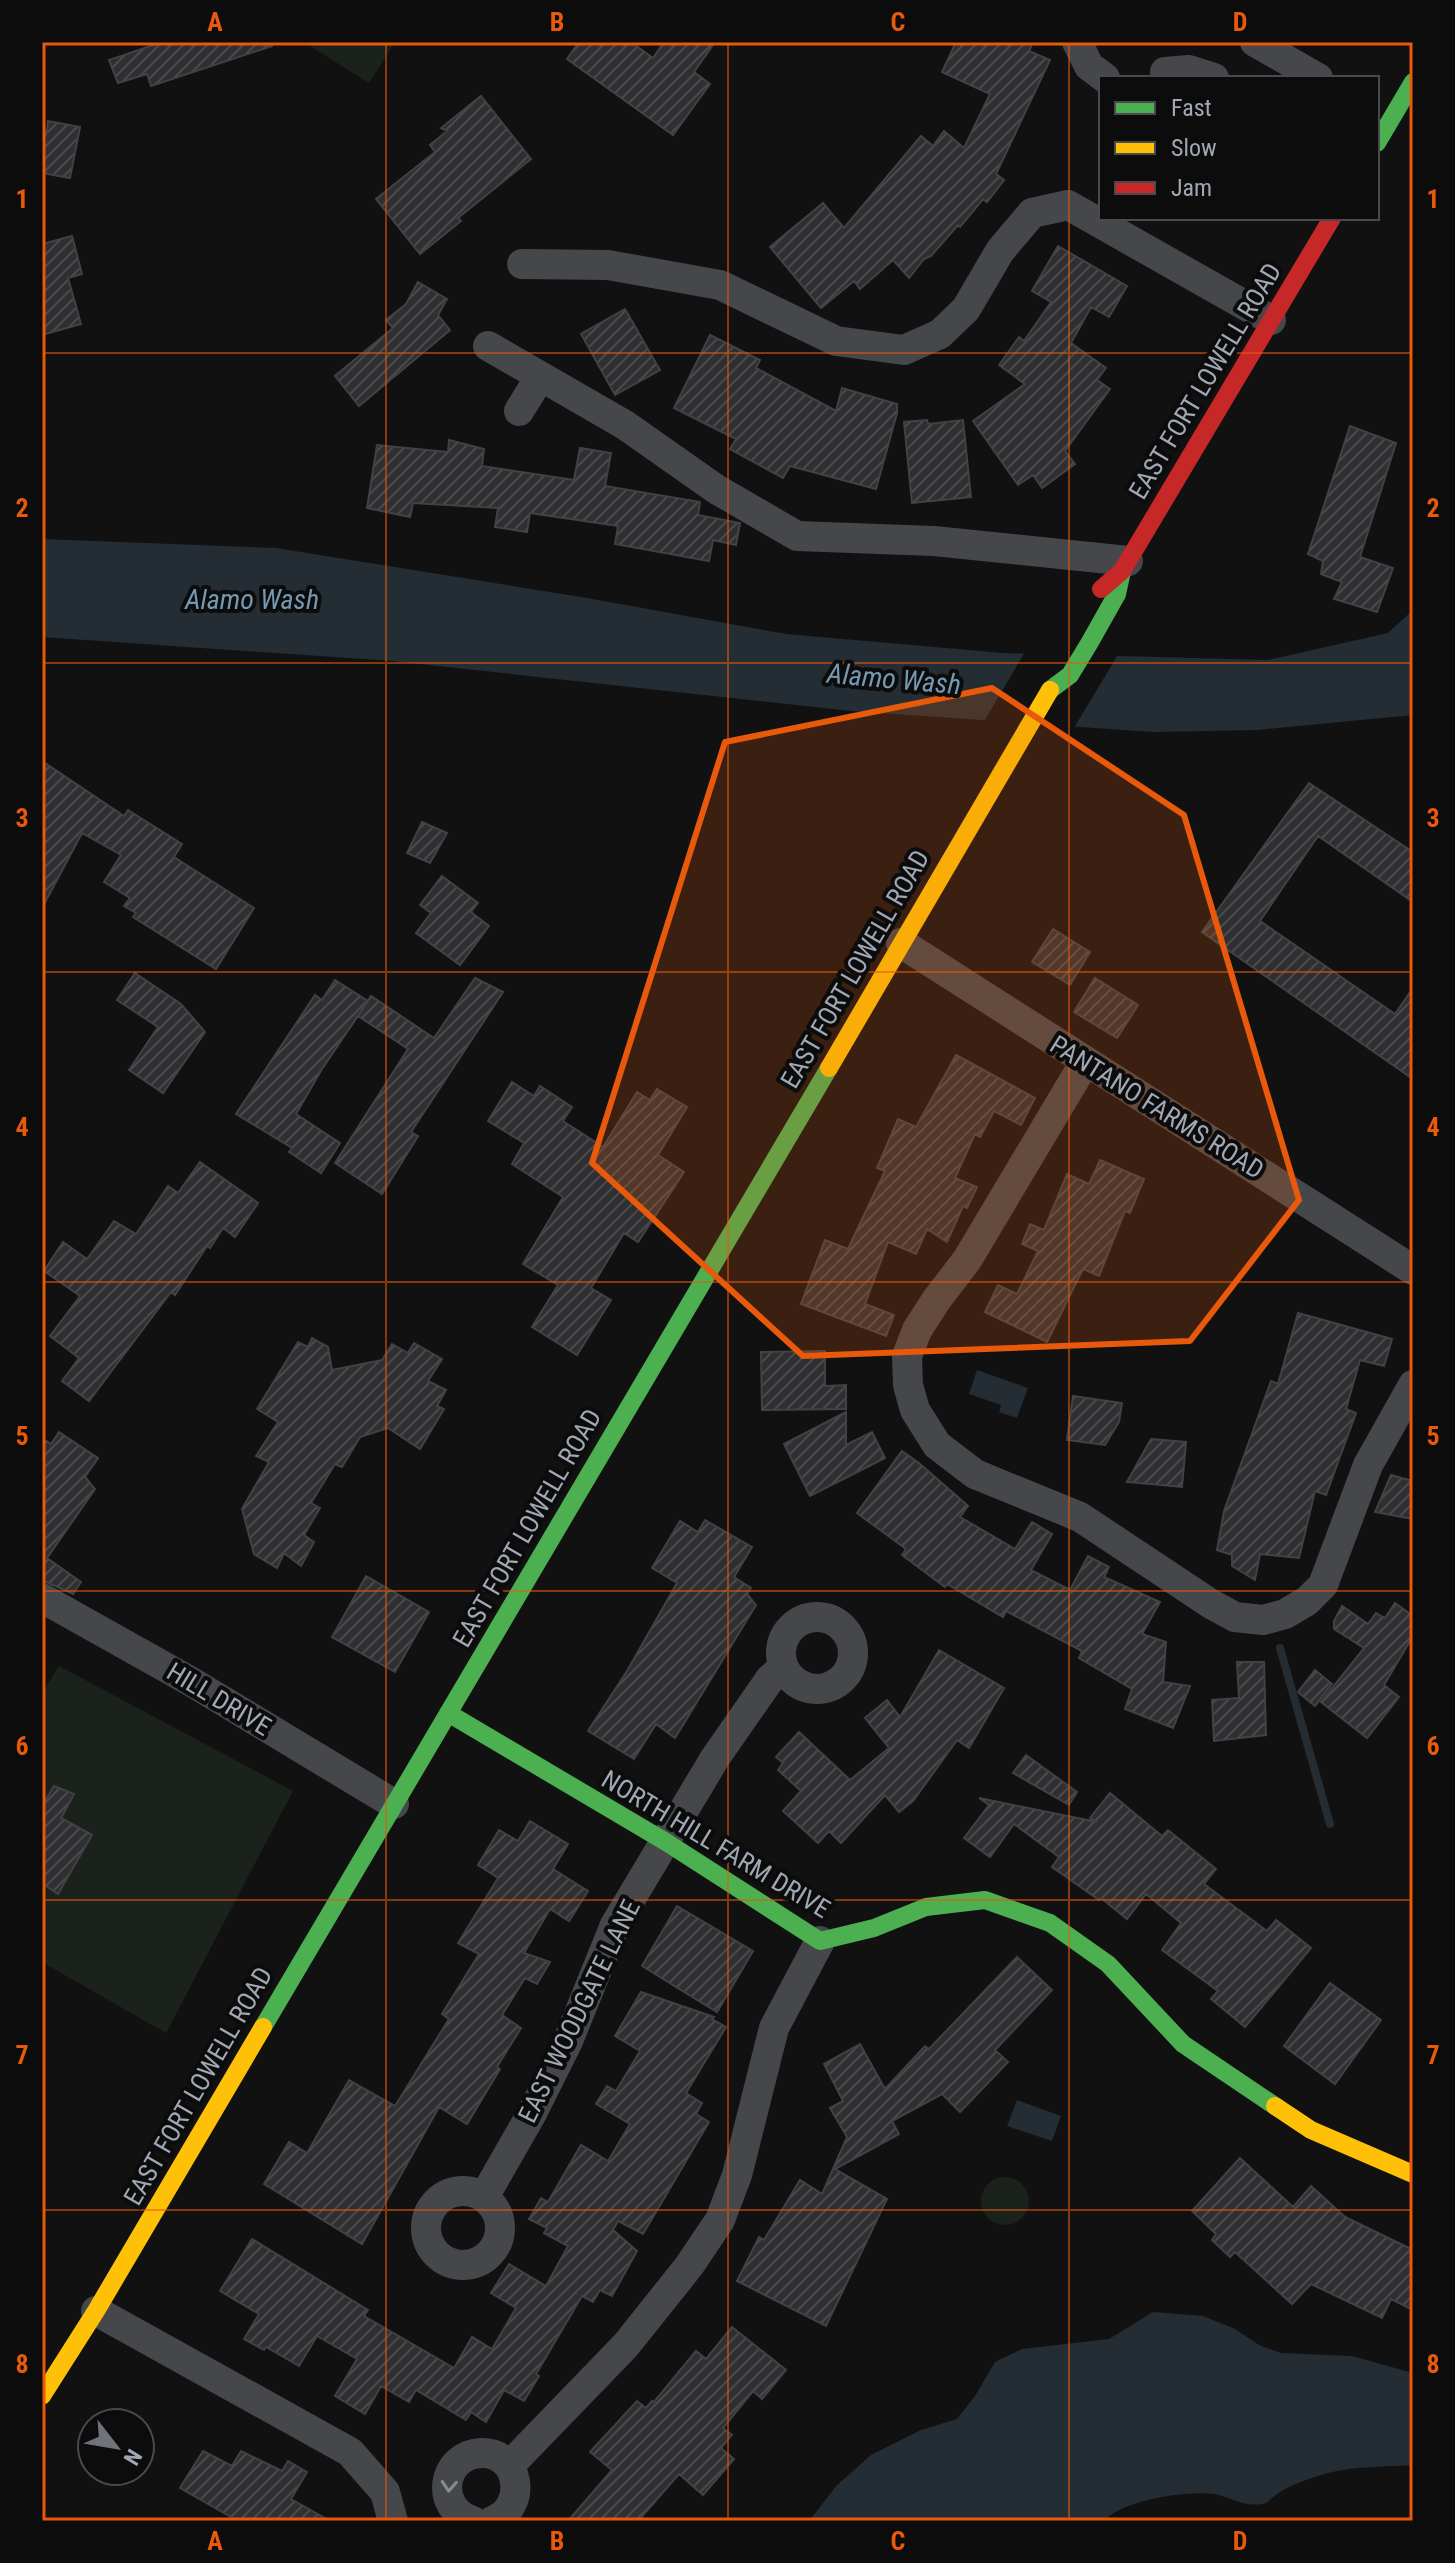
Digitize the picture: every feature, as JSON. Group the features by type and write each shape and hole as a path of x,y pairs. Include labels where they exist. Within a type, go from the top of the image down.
{"street":[{"path":"1077,42 1089,66 1102,76"},
{"path":"1160,75 1179,54 1183,42"},
{"path":"1255,42 1314,76"},
{"path":"1160,75 1189,70 1208,76"},
{"path":"1381,125 1413,82"},
{"path":"522,264 608,265 720,285 836,341 904,350 940,334 966,309 1000,251 1032,213 1068,205 1271,320"},
{"name":"EAST FORT LOWELL ROAD","path":"44,2396 1012,758 1047,693 1070,675 1090,642 1117,594 1125,566 1331,220"},
{"path":"488,346 625,425 716,489 797,536 934,541 1125,566"},
{"path":"519,411 540,377"},
{"name":"EAST FORT LOWELL ROAD","path":"1086,607 1092,597 1125,566"},
{"name":"EAST FORT LOWELL ROAD","path":"1047,693 1048,675 1055,663"},
{"name":"PANTANO FARMS ROAD","path":"901,943 1413,1270"},
{"path":"1085,1062 967,1260 917,1330 907,1356 908,1385 915,1410 937,1445 975,1474 1080,1517 1235,1617 1263,1620 1285,1614 1307,1601 1323,1585 1368,1465 1413,1385"},
{"name":"HILL DRIVE","path":"42,1598 190,1681 394,1804"},
{"name":"EAST WOODGATE LANE","path":"484,2197 562,2053 615,1925 715,1758 770,1679 783,1668"},
{"name":"NORTH HILL FARM DRIVE","path":"448,1713 666,1842 820,1941 874,1928 926,1907 985,1900 1050,1923 1108,1964 1183,2044 1311,2130 1413,2174"},
{"path":"509,2466 626,2345 689,2266 720,2220 737,2175 774,2028 820,1941"},
{"path":"96,2311 350,2452 385,2492 393,2521"},
{"path":"473,2521 463,2518 453,2508 446,2491 450,2472 460,2461 477,2453 494,2456 509,2466 516,2482 512,2505 503,2516 492,2521"}],"highlighted area":[{"path":"992,688 1184,815 1299,1200 1190,1341 803,1356 592,1163 725,742"}],"shaded area":[{"path":"304,42 395,42 369,83"},
{"path":"59,1666 293,1791 166,2033 42,1962 42,1693"},
{"path":"1005,2177 1022,2184 1029,2201 1022,2218 1005,2225 988,2218 981,2201 988,2184"}],"water":[{"name":"Alamo Wash","path":"42,539 276,548 587,598 786,634 1003,653 1268,660 1388,633 1413,610 1413,715 1257,730 1153,732 851,711 392,661 42,637"},
{"path":"977,1370 1028,1388 1017,1418 999,1412 1001,1405 969,1394"},
{"path":"1017,2100 1061,2116 1052,2141 1007,2126"},
{"path":"1153,2312 1203,2316 1281,2353 1352,2356 1413,2373 1413,2465 1328,2473 1288,2487 1256,2505 1204,2493 1156,2498 1125,2507 1105,2521 809,2521 837,2485 871,2455 921,2430 957,2419 995,2362 1022,2349 1109,2339"}],"pier":[{"path":"1026,650 1119,653 1072,731 982,725"}],"building":[{"path":"162,42 271,42 272,46 151,86 147,74 118,83 109,60"},
{"path":"579,42 631,42 653,58 664,42 715,42 694,72 710,84 673,135 567,59"},
{"path":"956,42 1033,42 1029,51 1050,60 996,174 1004,180 987,202 983,199 909,278 893,260 860,289 854,281 821,308 770,247 823,203 844,228 921,136 933,146 944,131 964,148 990,94 942,72"},
{"path":"481,96 531,159 458,218 461,221 420,254 376,199 435,152 430,145 447,131 441,128"},
{"path":"48,121 80,127 70,178 42,173 42,131 47,132"},
{"path":"72,236 82,274 68,278 81,324 42,335 42,244"},
{"path":"1058,246 1127,286 1109,317 1091,307 1071,343 1106,368 1097,380 1110,389 1065,451 1075,464 1042,488 1033,475 1018,485 973,421 1025,384 999,365 1019,337 1024,341 1051,302 1032,291"},
{"path":"418,282 447,299 438,315 450,330 359,406 335,376 393,328 386,320 406,304"},
{"path":"625,309 660,370 615,395 581,334"},
{"path":"710,335 760,360 756,368 836,411 842,388 897,404 876,489 790,466 783,478 730,449 736,439 674,408"},
{"path":"927,420 928,424 963,420 971,497 912,503 904,422"},
{"path":"1350,426 1396,443 1360,557 1393,568 1377,612 1334,599 1342,582 1321,574 1323,561 1308,554"},
{"path":"449,440 484,449 482,466 574,480 580,448 611,453 605,486 700,502 698,515 740,523 736,545 713,540 709,561 615,544 618,526 530,513 527,532 495,527 498,508 413,503 410,517 367,508 377,445 448,452"},
{"path":"42,761 124,816 128,810 182,844 174,857 254,908 216,969 133,917 136,913 124,906 130,898 104,882 121,855 82,833 42,908"},
{"path":"1309,783 1413,852 1413,902 1318,836 1260,921 1395,1014 1413,988 1413,1079 1202,932"},
{"path":"422,822 447,833 430,863 407,853"},
{"path":"442,876 478,903 471,912 489,926 460,965 416,933 431,913 420,905"},
{"path":"1053,929 1090,952 1070,985 1032,962"},
{"path":"135,973 181,1004 205,1032 163,1093 129,1070 158,1027 117,1000"},
{"path":"475,978 503,992 411,1132 418,1136 382,1194 335,1163 408,1049 358,1016 371,996 434,1038"},
{"path":"1095,978 1138,1005 1117,1038 1074,1012"},
{"path":"335,980 368,1001 296,1114 340,1143 321,1173 289,1152 292,1148 236,1114 315,995 322,1000"},
{"path":"956,1055 1035,1098 1021,1125 994,1111 980,1137 975,1134 955,1178 977,1187 967,1208 963,1206 947,1242 927,1229 916,1254 888,1242 865,1304 894,1315 886,1336 801,1304 825,1240 848,1249 885,1171 877,1168 898,1119 916,1127"},
{"path":"512,1082 534,1096 540,1086 572,1107 563,1121 603,1147 637,1092 650,1100 657,1089 687,1107 658,1155 684,1172 638,1242 624,1233 591,1288 611,1300 577,1355 532,1327 558,1285 523,1264 563,1197 512,1164 524,1143 488,1121"},
{"path":"1100,1160 1144,1179 1130,1213 1125,1211 1099,1276 1083,1269 1047,1342 985,1312 998,1285 1017,1294 1038,1251 1022,1244 1030,1224 1044,1230 1067,1174 1089,1184"},
{"path":"200,1162 258,1203 235,1237 223,1228 210,1248 207,1246 175,1295 171,1292 89,1401 62,1381 79,1358 50,1336 80,1296 44,1271 63,1242 87,1259 114,1221 136,1234 168,1186 178,1193"},
{"path":"1298,1313 1392,1339 1384,1366 1360,1360 1346,1409 1356,1413 1326,1495 1315,1491 1299,1558 1260,1554 1255,1580 1232,1566 1232,1555 1217,1550 1224,1511 1271,1381 1278,1384"},
{"path":"312,1338 328,1347 332,1370 382,1360 392,1344 408,1353 414,1343 442,1359 428,1381 446,1390 437,1406 444,1409 420,1449 388,1428 360,1437 342,1467 335,1464 311,1503 320,1508 304,1535 314,1542 301,1566 284,1553 277,1568 254,1554 242,1509 269,1462 256,1456 278,1422 257,1409 298,1342 308,1347"},
{"path":"825,1351 825,1386 846,1385 846,1409 762,1410 761,1352"},
{"path":"1073,1396 1122,1403 1119,1422 1105,1445 1067,1440"},
{"path":"846,1412 846,1445 872,1432 885,1458 810,1496 784,1444"},
{"path":"59,1432 98,1458 85,1477 95,1489 47,1558 81,1582 73,1594 42,1580 42,1438 51,1444"},
{"path":"1151,1439 1186,1442 1182,1487 1127,1482"},
{"path":"902,1451 968,1506 960,1517 1015,1549 1032,1522 1052,1534 1031,1570 1070,1590 1088,1556 1109,1567 1104,1577 1160,1602 1142,1634 1166,1642 1163,1682 1190,1686 1173,1728 1125,1709 1132,1689 1079,1658 1082,1651 1006,1611 1003,1617 947,1584 945,1587 902,1555 906,1549 857,1513"},
{"path":"1391,1475 1413,1481 1413,1519 1375,1512"},
{"path":"705,1520 752,1547 734,1577 751,1588 747,1594 756,1605 675,1738 656,1724 634,1759 588,1731 627,1671 677,1583 652,1568 680,1521 698,1532"},
{"path":"366,1576 429,1612 395,1672 332,1637"},
{"path":"1395,1603 1413,1616 1413,1636 1384,1685 1399,1697 1367,1738 1321,1702 1364,1648 1334,1629 1334,1621 1342,1606 1368,1624 1376,1613 1385,1618"},
{"path":"939,1650 1004,1688 969,1748 957,1740 913,1801 899,1812 885,1795 841,1843 829,1831 818,1843 783,1811 801,1791 778,1770 783,1763 776,1757 799,1732 850,1780 889,1748 865,1718 887,1700 900,1717"},
{"path":"1237,1662 1264,1662 1266,1735 1214,1741 1212,1700 1239,1698"},
{"path":"1315,1670 1332,1684 1315,1706 1298,1692"},
{"path":"1026,1755 1077,1792 1069,1805 1013,1773"},
{"path":"54,1786 74,1794 61,1818 92,1835 58,1894 42,1883 42,1806"},
{"path":"1110,1793 1162,1836 1168,1830 1216,1869 1204,1884 1267,1931 1276,1920 1311,1948 1245,2027 1211,1999 1218,1991 1162,1950 1181,1923 1146,1894 1127,1919 1101,1898 1099,1900 1052,1867 1059,1857 1014,1824 990,1857 964,1838 989,1805 979,1798 1097,1822 1090,1818"},
{"path":"530,1821 568,1844 553,1869 588,1891 569,1921 550,1909 524,1953 550,1962 537,1984 525,1978 502,2015 521,2028 467,2124 439,2107 362,2244 264,2184 289,2142 307,2153 349,2080 395,2106 449,2019 442,2014 479,1954 458,1943 498,1878 478,1865 499,1830 518,1841"},
{"path":"677,1906 753,1951 717,2012 642,1966"},
{"path":"1017,1957 1052,1990 995,2050 1008,2062 960,2112 942,2094 892,2121 899,2134 835,2169 887,2199 826,2326 737,2281 759,2237 764,2240 800,2180 822,2194 847,2137 830,2108 843,2101 824,2064 860,2044 885,2089 925,2046 929,2049"},
{"path":"1330,1983 1381,2020 1335,2084 1284,2046"},
{"path":"641,1992 714,2017 712,2019 726,2027 686,2093 702,2103 696,2114 709,2122 643,2234 618,2221 613,2230 637,2251 612,2296 600,2290 593,2302 582,2296 536,2374 539,2376 524,2401 504,2390 486,2422 471,2412 466,2420 416,2390 409,2402 381,2386 365,2414 335,2396 357,2359 317,2336 299,2366 266,2347 264,2350 244,2339 259,2314 220,2291 252,2239 368,2310 364,2316 454,2368 472,2337 492,2349 516,2308 491,2293 509,2264 546,2286 568,2246 544,2233 547,2228 529,2219 541,2198 548,2202 581,2145 608,2161 630,2124 596,2104 607,2086 616,2091 640,2051 615,2036"},
{"path":"1240,2158 1293,2207 1311,2186 1345,2217 1413,2250 1413,2310 1391,2299 1382,2318 1311,2284 1292,2304 1235,2252 1230,2257 1212,2240 1216,2234 1192,2211"},
{"path":"732,2327 786,2370 762,2399 753,2391 723,2428 732,2435 721,2448 734,2459 703,2495 679,2474 638,2521 568,2521 612,2470 590,2452 637,2401 646,2408 654,2402 696,2351 706,2359"},
{"path":"203,2451 232,2466 241,2451 282,2471 288,2461 307,2472 291,2499 330,2521 238,2521 180,2488"}],"waterway":[{"path":"1280,1648 1330,1824"}],"traffic: fast":[{"path":"1379,140 1413,82"},
{"path":"1050,690 1070,675 1090,642 1117,594 1122,571"},
{"path":"263,2027 829,1068"},
{"path":"448,1713 666,1842 820,1941 874,1928 926,1907 985,1900 1050,1923 1108,1964 1183,2044 1275,2106"}],"traffic: slow":[{"path":"829,1068 1050,690"},
{"path":"42,2396 96,2311 263,2027"},
{"path":"1275,2106 1311,2130 1413,2174"}],"traffic: jam":[{"path":"1101,589 1122,571 1331,220"}]}
